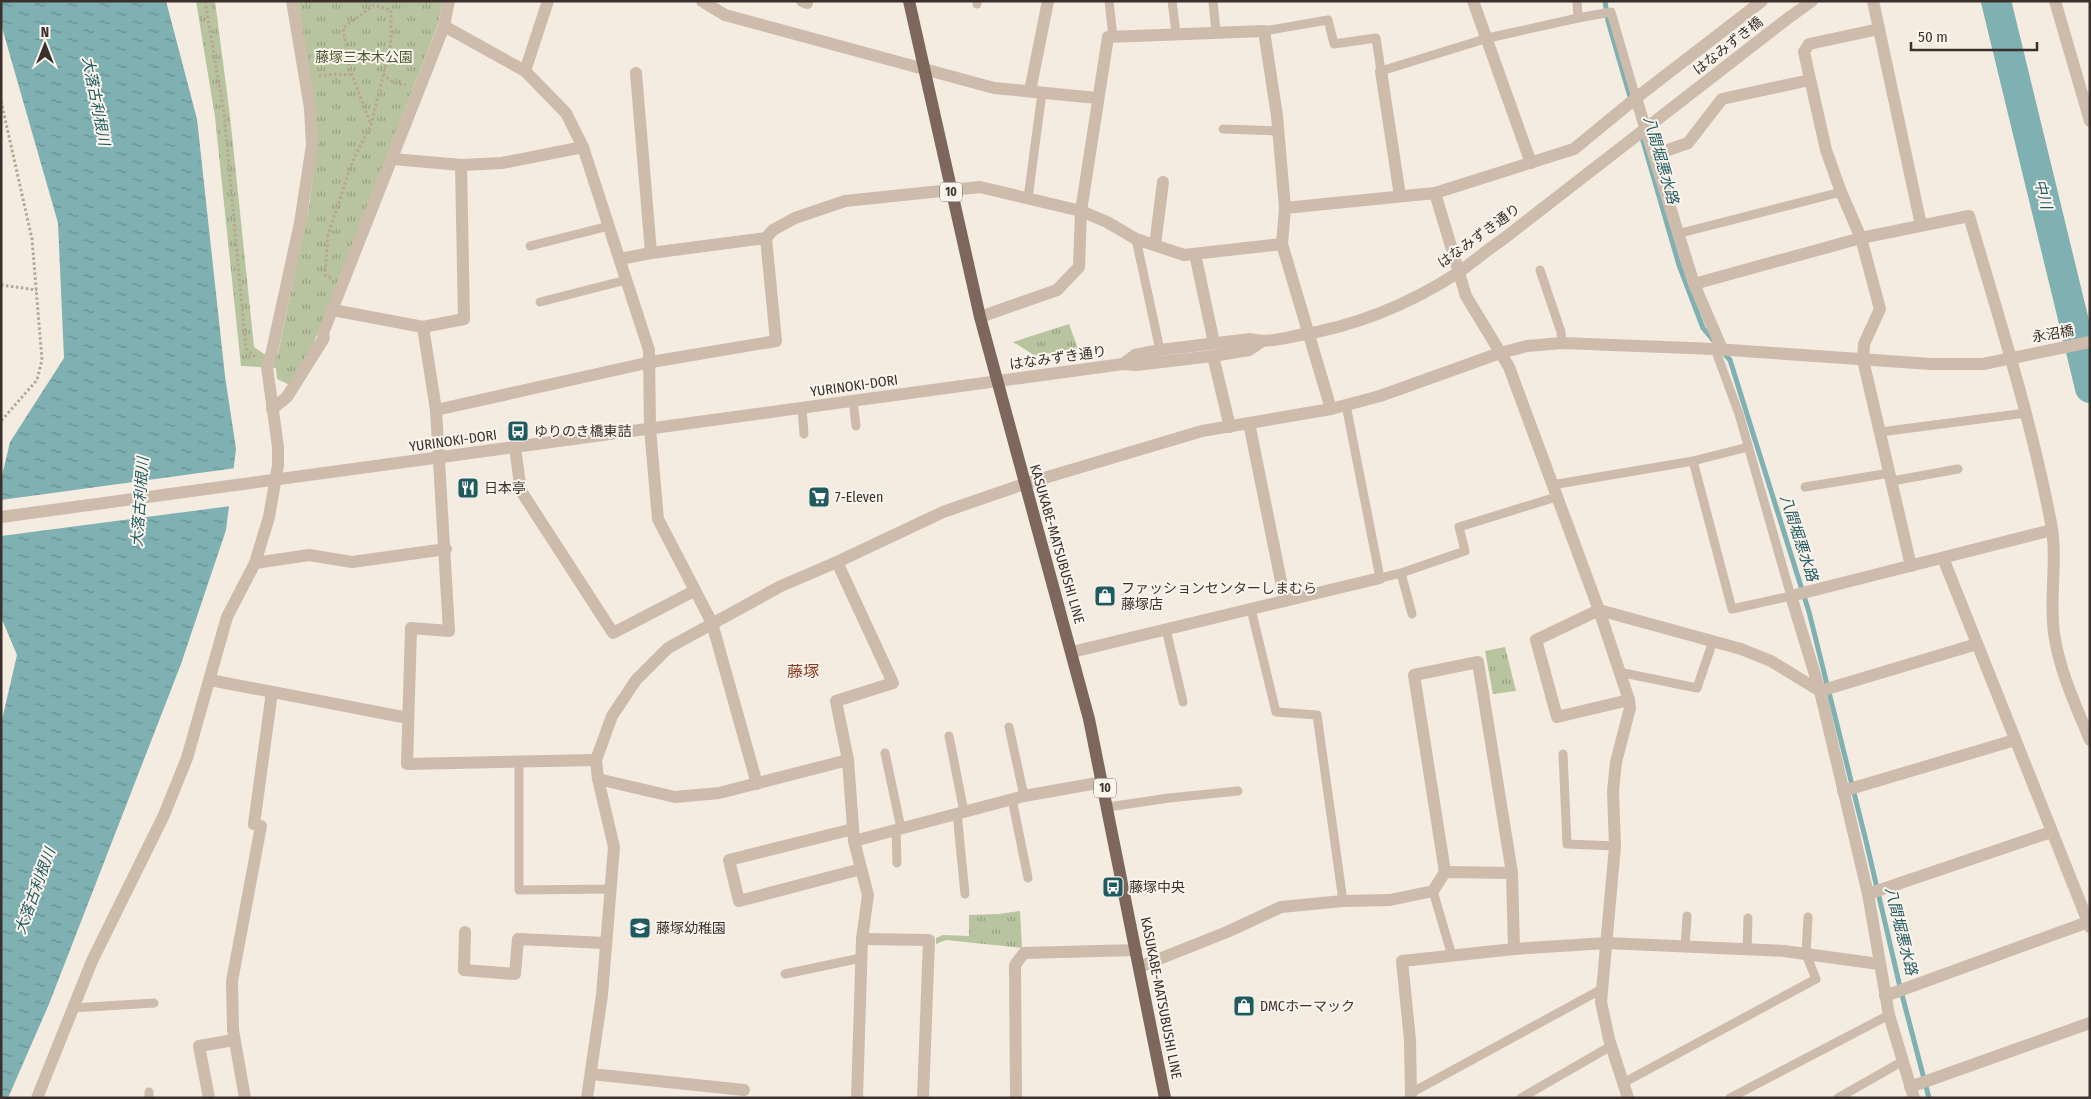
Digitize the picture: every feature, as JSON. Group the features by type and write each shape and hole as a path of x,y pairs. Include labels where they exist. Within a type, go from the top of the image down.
{"main road":[{"name":"KASUKABE-MATSUBUSHI LINE","path":"909,1 950,191 980,317 1024,484 1072,652 1103,782 1165,1098"}],"street":[{"path":"37,1098 92,961 167,806 187,758 227,617 255,563 269,517 278,465 278,447 267,367 300,223 312,145 306,78 292,1"},
{"path":"272,409 287,397 324,338 323,333 444,26 449,1"},
{"path":"525,71 548,1"},
{"path":"702,1 725,15 994,88 1097,98"},
{"path":"802,1 807,3 807,1"},
{"path":"1036,92 1048,1"},
{"path":"1473,1 1488,38 1531,163"},
{"path":"1286,208 1435,193 1574,149 1631,102 1762,1"},
{"name":"はなみずき橋","path":"1686,97 1812,1"},
{"path":"1873,1 1921,225"},
{"path":"2055,1 2090,121"},
{"path":"444,26 525,71 566,113 582,147 649,350 651,362 650,429 658,519 712,623 757,784"},
{"path":"1879,29 1809,44 1804,52 1826,150 1841,192 1861,238 1880,309 1864,344 1864,360 1910,566"},
{"path":"980,317 1057,290 1079,267 1081,211 1097,98 1108,37 1264,31 1278,131 1286,208 1282,244 1331,409"},
{"path":"1381,71 1400,196"},
{"path":"636,73 651,253"},
{"path":"1654,155 1688,143 1722,99 1810,80"},
{"name":"はなみずき通り","path":"997,381 1123,364 1136,365 1214,350 1250,339 1261,342 1310,334 1383,312 1420,295 1458,272 1686,97"},
{"path":"1631,102 1654,155 1677,234 1718,349"},
{"path":"393,158 460,165 502,163 582,147"},
{"path":"333,310 423,327 464,319 460,165"},
{"path":"1155,245 1163,182"},
{"path":"620,259 651,253 766,238 773,230 796,218 845,201 980,187 1081,211 1107,222 1136,239 1184,255 1282,244"},
{"path":"1435,193 1466,296 1509,367 1599,610 1629,700 1630,708 1616,762 1613,791 1615,846 1601,1002 1611,1046 1628,1098"},
{"path":"1694,284 1861,238 1968,216 2016,356 2014,373 2042,477 2052,530 2054,633 2064,674 2090,740"},
{"path":"436,410 651,362 776,341 766,238"},
{"path":"1196,254 1230,427"},
{"path":"423,327 436,410 446,549 449,631 411,628 407,764 596,760 598,779 614,847 602,995 587,1098"},
{"name":"永沼橋","path":"596,760 612,716 636,680 668,648 712,623 781,586 837,562 894,532 943,512 1024,484 1202,432 1331,409 1380,396 1500,353 1527,346 1562,343 1718,349 1864,360 1966,365 1983,364 2090,342"},
{"name":"はなみずき通り","path":"1123,364 1135,355 1160,350 1214,350"},
{"name":"YURINOKI-DORI","path":"1,517 997,381"},
{"path":"1249,423 1285,601"},
{"path":"515,448 521,491 613,633 694,590"},
{"path":"2052,530 1791,596 1820,691 1868,894 1878,964 1889,1015 1912,1093 2090,1023"},
{"path":"255,563 309,554 352,562 446,549"},
{"path":"1885,996 2089,925 1943,558"},
{"path":"837,562 894,683 836,701 848,760 853,835 868,895 862,939 857,1098"},
{"path":"1072,652 1380,578"},
{"path":"1629,700 1557,717 1536,640 1599,610 1741,649 1771,661 1820,691 1977,644"},
{"path":"1139,967 1228,932 1281,907 1343,901 1390,900 1433,891 1445,872 1414,674 1478,662 1512,873 1514,949"},
{"path":"210,680 408,718"},
{"path":"245,1098 232,1030 232,981 261,826 254,824 272,692"},
{"path":"1843,791 2015,740"},
{"path":"598,779 675,797 719,793 848,760"},
{"path":"861,869 740,900 729,860 853,835 898,829 1018,798 1103,782"},
{"path":"1868,894 2051,832"},
{"path":"1445,872 1512,873"},
{"path":"465,932 464,970 515,974 518,939 606,943"},
{"path":"862,939 929,940 923,1098"},
{"path":"1411,1095 1410,1040 1402,961 1514,949 1607,943 1747,949 1806,954 1878,964"},
{"path":"1016,1098 1015,965 1024,953 1136,950"},
{"path":"210,1098 199,1046 234,1040"},
{"path":"591,1074 712,1092 744,1090"}],"lane":[{"path":"1109,1 1113,37"},
{"path":"1172,1 1176,34"},
{"path":"1213,1 1216,32"},
{"path":"1577,1 1578,18"},
{"path":"1264,31 1328,20 1334,44 1376,38 1381,71 1488,38 1611,12 1631,102"},
{"path":"1028,198 1036,92"},
{"path":"1223,129 1278,131"},
{"path":"1677,234 1841,192"},
{"path":"530,246 609,226"},
{"path":"1136,239 1160,350"},
{"path":"1540,270 1561,332 1562,343"},
{"path":"540,302 626,280"},
{"path":"1693,461 1732,609 1791,596 1739,414 1718,349"},
{"path":"853,401 856,426"},
{"path":"1346,405 1380,578 1401,573 1465,551 1459,527 1554,491 1748,447"},
{"path":"802,408 804,434"},
{"path":"1880,432 2026,413"},
{"path":"1805,487 1958,469"},
{"path":"1401,573 1412,614"},
{"path":"1251,609 1276,712 1317,715 1343,901"},
{"path":"1166,629 1183,702"},
{"path":"1619,672 1697,688 1713,641"},
{"path":"1009,726 1028,878"},
{"path":"949,736 960,813 965,894"},
{"path":"885,753 898,829 897,863"},
{"path":"1563,754 1567,844 1615,846"},
{"path":"519,762 519,890 611,889"},
{"path":"1108,807 1168,798 1238,791"},
{"path":"1433,891 1452,956"},
{"path":"1686,947 1687,916"},
{"path":"1623,1083 1816,980 1806,954 1808,916"},
{"path":"1747,949 1748,918"},
{"path":"785,974 861,958"},
{"path":"1411,1095 1602,989"},
{"path":"72,1008 154,1003"},
{"path":"1730,1098 1889,1015"},
{"path":"1521,1098 1611,1046"},
{"path":"1838,1098 1902,1061"}],"path":[{"path":"205,1 224,113 246,349 267,367"},
{"path":"344,282 325,275 328,235 352,162 371,125 391,43 391,10 374,5 343,28 352,75 371,125"},
{"path":"306,78 334,74 352,75"},
{"path":"383,74 394,83 418,88"},
{"path":"1,101 32,239 42,360 36,380 1,421"},
{"path":"1,285 36,290"}],"green space":[{"name":"藤塚三本木公園","path":"196,1 215,1 230,116 254,347 264,354 278,353 309,207 317,146 298,1 443,1 438,24 310,353 290,385 277,379 276,368 241,366 215,117"},
{"path":"1069,324 1078,349 1034,355 1013,342"},
{"path":"1505,647 1516,691 1493,694 1485,651"},
{"path":"1020,911 1022,948 946,940 936,944 936,938 943,935 969,936 969,915"}],"water":[{"name":"大落古利根川","path":"1,1 166,1 197,119 225,376 236,449 226,530 181,664 49,1004 8,1098 1,1098 1,724 17,655 1,617 1,480 10,442 64,358 58,223 1,24"}],"pier":[{"path":"236,468 231,506 1,536 1,500"}],"waterway":[{"name":"八間堀悪水路","path":"1605,1 1608,21 1631,100"},
{"name":"中川","path":"1996,1 2090,388"},
{"name":"八間堀悪水路","path":"1641,134 1679,265 1703,328 1713,340"},
{"name":"八間堀悪水路","path":"1723,352 1730,360 1809,612 1900,987 1929,1098"}],"place":[{"name":"ゆりのき橋東詰","path":"518,431"},
{"name":"日本亭","path":"468,488"},
{"name":"7-Eleven","path":"819,497"},
{"name":"ファッションセンターしまむら 藤塚店","path":"1105,596"},
{"name":"藤塚中央","path":"1113,887"},
{"name":"藤塚幼稚園","path":"640,928"},
{"name":"DMCホーマック","path":"1244,1006"}],"district":[{"name":"藤塚","path":"803,671"}]}
